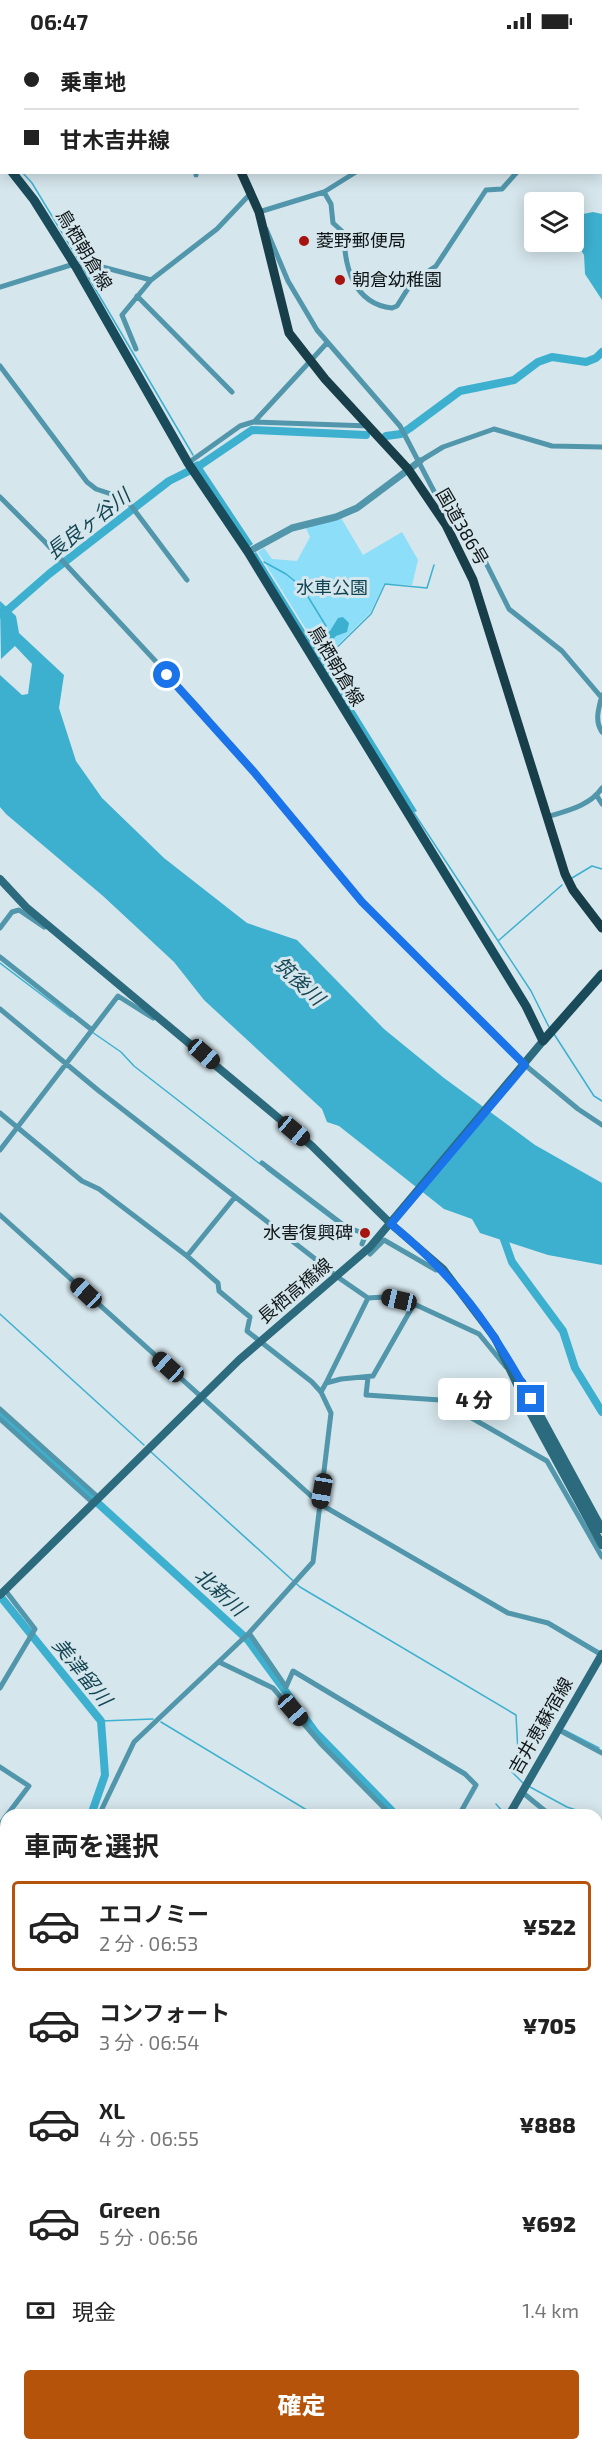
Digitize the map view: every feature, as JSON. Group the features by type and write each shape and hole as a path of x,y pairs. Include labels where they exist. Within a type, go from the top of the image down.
{"highway":[{"name":"国道386号","path":"242,174 259,212 284,321 297,346 408,470 448,523 473,580 565,874 573,890 602,928"}],"main road":[{"name":"鳥栖朝倉線","path":"14,174 34,200 77,266 189,463 249,551 526,1006 543,1041"},
{"path":"0,879 51,928 169,1024 312,1146 443,1269 483,1319 526,1390 602,1529"},
{"path":"393,1222 543,1041 602,975"},
{"name":"長栖高橋線","path":"3,1591 201,1396 340,1274 393,1222"},
{"path":"512,1369 531,1414 602,1545"},
{"name":"吉井恵蘇宿線","path":"512,1809 602,1654"}],"street":[{"path":"259,212 324,192 353,174"},
{"path":"324,192 331,204 333,223 344,233 344,249 357,290 368,300 392,309 397,306 412,282 436,266 486,190 502,189 515,174"},
{"path":"136,349 122,315 151,280 217,229 251,193"},
{"path":"262,225 288,281 326,344 400,426 420,461 448,523 484,560 509,609 562,651 602,695 597,715 598,726 602,732"},
{"path":"0,287 89,264 151,280"},
{"path":"137,296 232,392"},
{"path":"253,422 326,344"},
{"path":"0,366 87,482 96,489 126,500 187,580"},
{"path":"189,463 240,426 253,422 369,426"},
{"path":"249,551 292,528 336,517 357,508 420,461 443,447 494,429 552,446 602,447"},
{"path":"0,497 45,542 199,708 362,902 522,1068 602,1125"},
{"path":"546,818 579,806 597,796 602,788"},
{"path":"597,796 602,804"},
{"path":"0,928 12,912 19,910 51,928"},
{"path":"0,957 92,1030"},
{"path":"0,1150 118,996 160,1022 169,1024"},
{"path":"0,1009 66,1064 332,1272"},
{"path":"0,1113 82,1181 99,1189 187,1256 218,1283 219,1291 250,1317 247,1331 302,1373 321,1392 331,1413 313,1562 249,1633 134,1742 102,1809"},
{"path":"262,1163 346,1227 366,1234 362,1244"},
{"path":"187,1256 235,1197"},
{"path":"0,1215 320,1504 508,1613 548,1623 602,1654"},
{"path":"370,1254 384,1240 436,1270 443,1269"},
{"path":"339,1278 368,1298 384,1297 414,1304 479,1334 506,1368 512,1369"},
{"path":"321,1392 368,1298"},
{"path":"326,1383 341,1378 374,1376 414,1304"},
{"path":"368,1377 366,1395 440,1400 547,1461 602,1557"},
{"path":"0,1408 95,1501"},
{"path":"0,1419 95,1501"},
{"path":"0,1688 35,1629 3,1591"},
{"path":"249,1633 286,1686 293,1671 465,1774 476,1785 462,1809"},
{"path":"219,1662 273,1688 322,1744 385,1809"},
{"path":"559,1730 602,1753"},
{"path":"0,1767 29,1786 11,1809"},
{"path":"525,1787 545,1809"}],"green space":[{"name":"水車公園","path":"341,518 363,555 402,532 418,560 412,585 384,584 370,613 324,658 258,552 264,548 272,559 297,561 310,537 306,528"}],"water":[{"path":"593,212 602,214 602,300 585,274 582,252 584,252 584,214"},
{"path":"198,461 253,544 249,547 193,463"},
{"path":"256,552 417,811 411,814 253,554"},
{"name":"筑後川","path":"0,601 16,616 19,633 64,675 59,708 76,761 102,798 164,858 247,923 297,940 384,1029 444,1078 535,1145 602,1183 602,1265 548,1255 480,1233 472,1219 444,1209 339,1126 327,1122 322,1109 204,1000 174,962 103,896 6,814 0,807 0,675 22,695 28,694 32,664 15,646 1,659"},
{"path":"343,617 349,623 347,632 336,636 327,646 319,639 320,633 330,631 338,618"}],"waterway":[{"path":"24,174 32,183 81,264"},
{"path":"83,268 193,455"},
{"path":"386,436 401,434 460,391 514,380 538,362 552,357 586,362 596,358 602,352"},
{"name":"長良ヶ谷川","path":"0,613 2,615 49,574 169,481 199,466 252,430 366,435"},
{"path":"264,562 286,574 302,587 326,626"},
{"path":"323,661 371,614 385,584 427,588 434,565"},
{"path":"414,813 531,991 549,1027"},
{"path":"572,878 592,866 602,869"},
{"path":"498,941 562,885"},
{"path":"0,963 71,1017"},
{"path":"92,1032 121,1052 134,1066 260,1164"},
{"path":"554,1034 594,1096 602,1101"},
{"path":"266,1169 341,1226"},
{"path":"501,1231 512,1262 563,1331 575,1368 602,1412"},
{"path":"0,1314 144,1445"},
{"name":"北新川","path":"0,1414 248,1640 316,1733 390,1809"},
{"path":"151,1452 300,1587 516,1715 518,1752 508,1768 523,1783"},
{"name":"美津留川","path":"0,1596 101,1721 105,1775 93,1809"},
{"path":"101,1721 153,1719"},
{"path":"161,1722 305,1809"},
{"path":"564,1730 599,1748"},
{"path":"530,1787 573,1809"},
{"path":"496,1804 500,1809"},
{"path":"0,2419 0,2428"}],"place":[{"name":"菱野郵便局","path":"304,241"},
{"name":"朝倉幼稚園","path":"340,280"},
{"name":"水害復興碑","path":"365,1233"}],"route":[{"path":"167,675 254,772 362,902 490,1027 525,1065 391,1224 443,1269 459,1288 483,1319 531,1399"}]}
